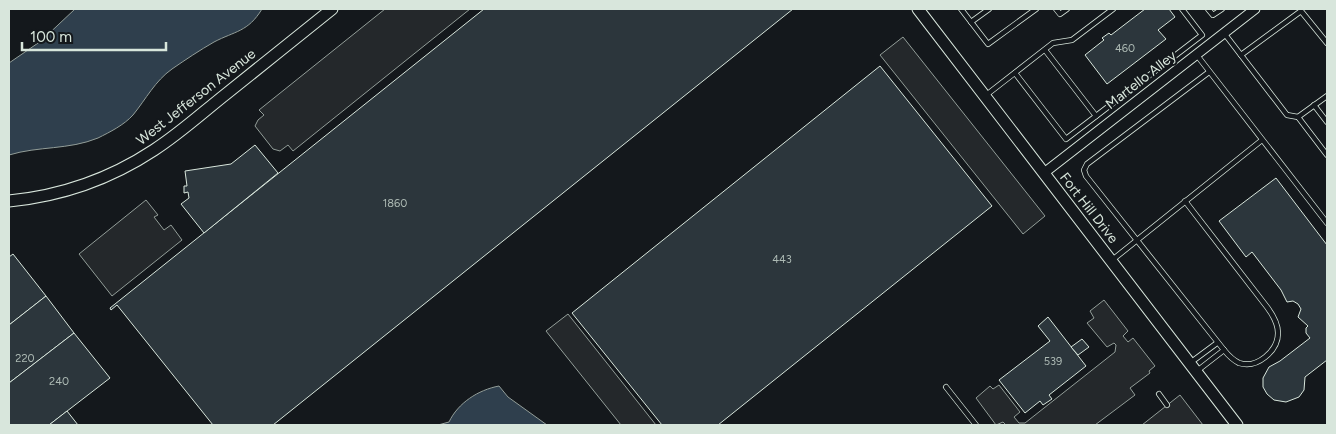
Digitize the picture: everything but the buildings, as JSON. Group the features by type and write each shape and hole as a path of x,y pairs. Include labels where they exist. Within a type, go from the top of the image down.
{"street":[{"name":"Fort Hill Drive","path":"918,9 1237,425"},
{"name":"Martello Alley","path":"1044,173 1255,9"},
{"name":"West Jefferson Avenue","path":"9,201 42,197 73,189 139,160 174,135 328,10"}],"lane":[{"path":"961,9 988,44 1036,9"},
{"path":"971,22 989,9"},
{"path":"1056,9 1060,14 1067,9"},
{"path":"985,96 1054,43 1072,40 1113,9"},
{"path":"1015,73 1066,139 1202,35 1182,9"},
{"path":"1208,9 1213,15 1222,9"},
{"path":"1241,55 1301,11 1327,43"},
{"path":"1224,33 1287,115 1298,117 1327,155"},
{"path":"1045,50 1096,116"},
{"path":"1196,54 1327,223"},
{"path":"1185,201 1276,321 1277,341 1271,352 1261,360 1250,364 1240,363 1217,343 1086,176 1084,170 1087,164 1209,72"},
{"path":"1298,117 1327,96"},
{"path":"1314,105 1327,122"},
{"path":"1111,261 1262,140"},
{"path":"1193,368 1217,343"},
{"path":"1193,368 1224,350"},
{"path":"946,387 976,425"},
{"path":"1159,394 1167,405"}],"shaded area":[{"path":"385,9 470,9 293,151 288,145 280,151 273,149 255,126 264,115 259,110"},
{"path":"903,37 1045,216 1023,234 880,55"},
{"path":"146,200 158,215 154,217 164,230 171,225 182,240 112,296 79,254"},
{"path":"1104,300 1128,331 1123,336 1128,342 1133,338 1155,366 1149,371 1150,373 1130,388 1135,395 1095,425 1006,425 1003,422 996,425 976,398 990,386 993,389 999,385 1020,412 1014,417 1019,423 1025,423 1115,352 1116,345 1114,343 1107,347 1087,323 1094,318 1090,311"},
{"path":"568,314 656,425 621,425 546,331"},
{"path":"1180,395 1203,425 1142,425"}],"water":[{"path":"75,9 262,9 257,17 246,27 209,45 166,74 133,115 112,131 87,142 9,155 9,63 41,41"},
{"path":"499,386 508,397 547,425 438,425 449,422 469,398"}]}
